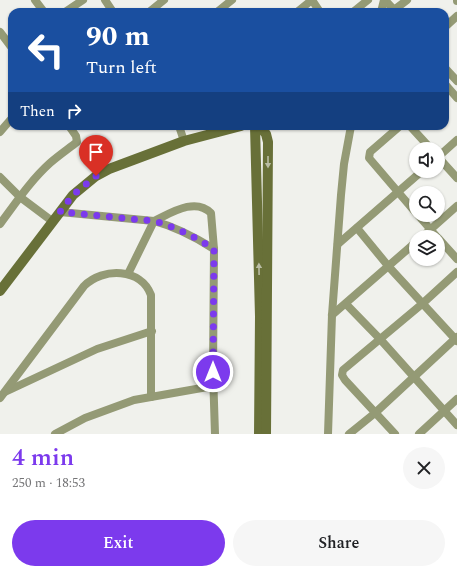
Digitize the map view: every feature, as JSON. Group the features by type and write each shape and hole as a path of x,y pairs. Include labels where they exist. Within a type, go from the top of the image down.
{"street":[{"path":"71,8 83,0"},
{"path":"153,8 164,0"},
{"path":"222,8 232,0"},
{"path":"302,8 312,0"},
{"path":"358,8 368,0"},
{"path":"398,8 407,0"},
{"path":"449,23 457,16"},
{"path":"0,32 8,43"},
{"path":"449,72 456,80"},
{"path":"449,89 457,98"},
{"path":"0,132 8,123"},
{"path":"0,224 20,197 49,164 77,142 76,136 72,130"},
{"path":"180,130 184,141"},
{"path":"0,291 73,195 96,176 108,169 184,141 226,130"},
{"path":"255,130 260,316 258,434"},
{"path":"262,130 266,134 268,142 266,434"},
{"path":"328,434 332,315 342,181 350,130"},
{"path":"395,130 370,152 369,158 409,205"},
{"path":"414,130 425,142"},
{"path":"445,151 457,140"},
{"path":"445,165 457,178"},
{"path":"0,177 20,197 52,221"},
{"path":"338,244 414,178"},
{"path":"128,274 154,221 177,210 192,206 203,207 211,213 214,249 213,386 215,434"},
{"path":"424,222 431,229 457,206"},
{"path":"60,212 154,221 168,225 193,236 214,249"},
{"path":"349,434 375,413 456,339 422,304 357,228"},
{"path":"445,245 457,259"},
{"path":"332,315 409,248"},
{"path":"394,434 342,375 343,370 422,304 457,272"},
{"path":"2,395 89,281 102,275 128,274 138,278 146,284 151,295 151,396"},
{"path":"346,304 380,339 457,425"},
{"path":"2,395 97,349 152,331"},
{"path":"55,434 91,416 134,400 213,386"},
{"path":"419,434 457,399"}],"route":[{"path":"96,176 82,186 73,195 60,212 154,221 168,225 193,236 214,249 213,372"}]}
